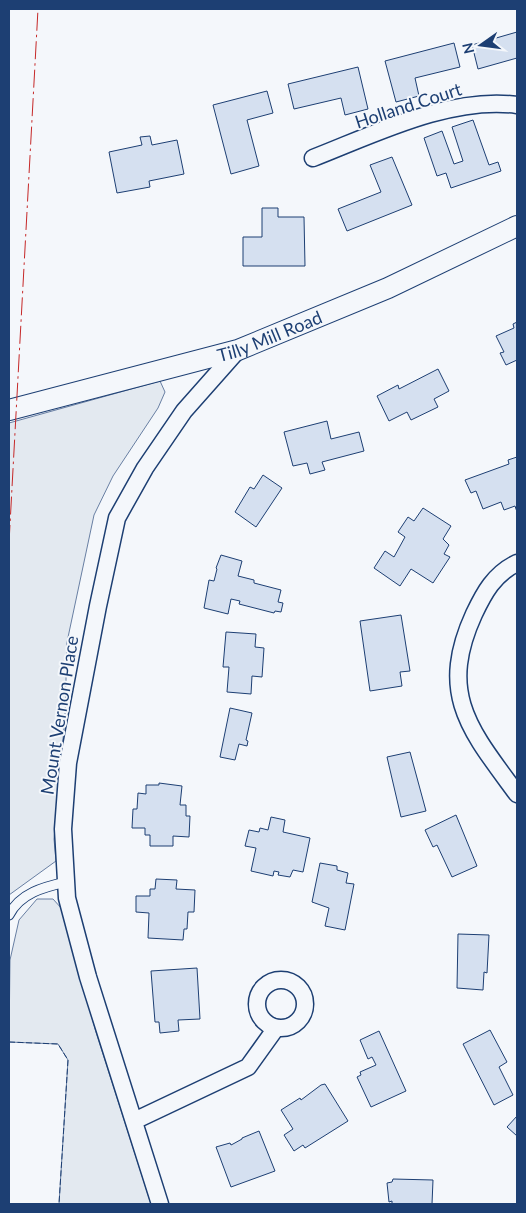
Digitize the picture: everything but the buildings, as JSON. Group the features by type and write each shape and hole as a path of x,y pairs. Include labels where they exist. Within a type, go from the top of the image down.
{"street":[{"name":"Holland Court","path":"313,158 392,128 466,105 501,103 517,105"},
{"name":"Tilly Mill Road","path":"9,410 238,350 388,288 517,226"},
{"name":"Mount Vernon Place","path":"160,1204 88,977 68,898 63,829 69,755 98,606 118,518 145,468 184,411 238,350"},
{"path":"517,563 486,588 465,635 458,660 458,689 469,727 517,794"},
{"path":"134,1121 248,1068 276,1028"}],"lane":[{"path":"9,915 15,904 41,888 66,882"}],"shaded area":[{"path":"160,381 165,392 158,408 113,476 94,515 67,642 65,717 54,839 56,861 9,895 9,423"},
{"path":"37,899 53,899 62,909 96,1032 151,1204 59,1204 68,1060 58,1044 9,1042 10,960 19,920"}],"fence":[{"path":"9,1042 58,1044 68,1060 59,1204"}],"power":[{"path":"9,543 38,9"}]}
